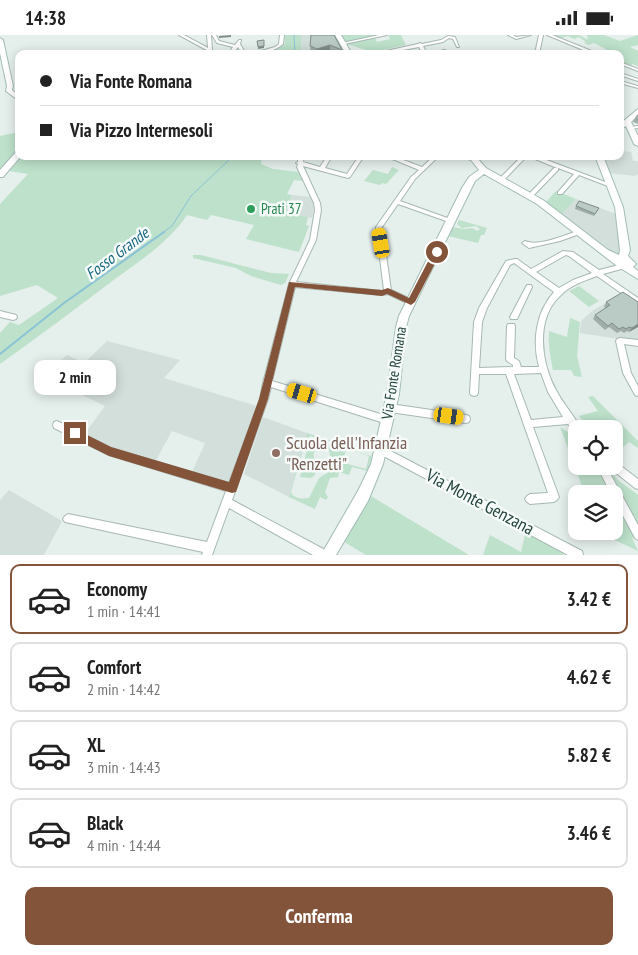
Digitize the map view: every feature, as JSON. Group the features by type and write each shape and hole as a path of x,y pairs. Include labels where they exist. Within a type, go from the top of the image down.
{"street":[{"path":"181,35 210,49 209,35"},
{"path":"214,35 218,42 238,44"},
{"path":"264,50 278,47 282,44 282,35"},
{"path":"338,35 347,50"},
{"path":"344,43 385,35"},
{"path":"510,35 516,38 530,35 541,36 538,50"},
{"path":"549,35 587,50"},
{"path":"392,50 442,41 450,37 454,38 458,46"},
{"path":"0,40 1,54 10,86 9,91 15,96"},
{"path":"238,44 241,50"},
{"path":"233,50 238,44"},
{"path":"420,44 423,50"},
{"path":"5,65 0,72 8,76"},
{"path":"624,65 638,70"},
{"path":"624,75 638,80"},
{"path":"624,83 638,87"},
{"path":"2,93 10,86"},
{"path":"2,93 8,95 15,101"},
{"path":"638,111 629,125 638,144"},
{"path":"0,175 15,159"},
{"path":"300,160 348,176 359,160"},
{"path":"68,519 208,552 228,502 268,383 292,284 298,267 310,246 318,210 300,160"},
{"path":"322,168 327,160"},
{"path":"400,160 421,169"},
{"path":"388,291 379,230 380,224 421,169 432,160"},
{"path":"476,160 483,170 530,196 638,276"},
{"path":"500,181 521,160"},
{"path":"541,160 610,185"},
{"path":"570,420 554,395 543,370 540,349 541,323 549,304 558,292 619,263 625,250 619,207 601,160"},
{"path":"530,196 556,169"},
{"name":"Via Fonte Romana","path":"328,555 366,490 381,450 390,408 401,327 411,302 468,183 483,170"},
{"path":"560,193 578,174"},
{"path":"396,202 451,221"},
{"path":"525,243 529,246 558,241 580,232"},
{"path":"531,273 565,253 571,254 638,302"},
{"path":"474,393 478,321 483,308 508,263 515,261 558,292"},
{"path":"292,284 382,293 388,291 411,302"},
{"path":"514,317 529,287"},
{"path":"0,314 13,317"},
{"path":"511,326 510,359 516,363 513,370 528,424 554,497 530,499"},
{"path":"638,343 620,341 627,373 638,393"},
{"path":"475,371 543,370"},
{"path":"268,383 387,420"},
{"path":"390,408 466,419"},
{"path":"528,424 568,420"},
{"path":"57,425 109,451 232,488"},
{"name":"Via Monte Genzana","path":"381,450 578,555"},
{"path":"623,473 638,485"},
{"path":"606,475 638,535"},
{"path":"228,502 323,555"}],"shaded area":[{"path":"301,35 336,35 344,50 301,50"},
{"path":"624,151 631,152 633,161 638,161 638,174 635,176 609,173 605,160 624,160"},
{"path":"292,195 312,197 314,207 312,218 286,213"},
{"path":"576,199 616,214 623,253 611,253 562,214"},
{"path":"623,294 638,304 638,342 580,333 581,321 595,309"},
{"path":"107,341 180,360 164,378 257,406 231,483 192,472 205,443 172,431 155,462 114,451 83,436 105,406 43,376 67,355 84,363"},
{"name":"Scuola dell'Infanzia \"Renzetti\"","path":"263,417 307,433 289,497 244,474"},
{"path":"9,490 62,521 44,555 0,555 0,500"}],"green space":[{"path":"284,35 301,35 301,50 268,50 285,44"},
{"path":"340,35 383,35 375,38 377,42 390,39 388,35 401,35 406,45 382,50 366,50 346,44"},
{"path":"579,35 588,40 587,35 604,35 620,41 638,35 638,45 630,47 638,51 638,66 624,64 624,50 607,50 594,43 589,45 584,43 586,42 579,37 574,39 568,36 561,38 554,36"},
{"path":"15,133 15,155 0,172 0,136"},
{"path":"19,160 262,160 261,164 273,169 298,172 303,181 294,180 287,194 292,195 286,213 308,217 306,225 309,226 299,252 246,239 254,225 211,215 207,220 187,215 154,250 0,364 0,333 10,322 19,325 58,298 37,285 0,296 0,204 28,174 9,171"},
{"path":"392,167 399,170 386,184 382,183 380,185 364,181 373,170 388,174"},
{"path":"556,191 576,199 562,214 546,202"},
{"path":"459,220 487,228 484,235 481,235 478,243 448,236 452,227 465,229 472,228 477,231 480,229 476,226 462,228 457,224"},
{"path":"193,255 201,255 271,273 289,274 285,283 281,285 251,276 236,268 193,258"},
{"path":"579,286 599,301 589,307 569,291"},
{"path":"570,318 580,322 577,356 582,377 574,376 571,370 553,370 549,346 549,331 567,337"},
{"path":"593,396 617,420 582,420 579,416 598,411 588,397"},
{"path":"623,426 638,441 638,448 629,442 623,447"},
{"path":"560,427 568,432 568,448"},
{"path":"307,433 372,454 368,471 352,467 349,475 339,472 338,477 330,478 325,492 328,497 326,500 320,497 315,509 289,497","holes":["310,436 372,454 371,456 348,449 369,456 366,469 344,463 319,478 309,498 296,497 291,492 306,440"]},
{"path":"314,439 324,442 322,447 314,452 314,458 318,462 315,475 311,478 300,477 309,443"},
{"path":"327,443 346,449 343,462 319,473 322,463 330,457 330,452 326,448"},
{"path":"578,475 614,475 638,495 638,536 632,538 638,551 615,540 623,540 623,485 582,485"},
{"path":"369,495 469,555 366,555 341,540"},
{"path":"526,531 564,551 563,555 483,555 490,535 521,552"}],"building":[{"path":"311,35 334,35 342,50 330,45 317,49 310,46"},
{"path":"264,40 264,46 258,47 257,41"},
{"path":"579,201 599,208 595,214 576,206"},
{"path":"623,292 638,302 638,324 632,328 626,329 623,327 619,329 612,323 608,326 595,315 610,305 606,302"}],"waterway":[{"name":"Fosso Grande","path":"294,35 295,50"},
{"name":"Fosso Grande","path":"162,233 172,226 191,196 229,160"},
{"name":"Fosso Grande","path":"0,354 64,303 164,232"}],"place":[{"name":"Prati 37","path":"251,209"},
{"name":"Scuola dell'Infanzia \"Renzetti\"","path":"276,453"}],"route":[{"path":"75,433 109,451 232,488 264,399 292,284 382,293 388,291 411,302 437,252"}]}
